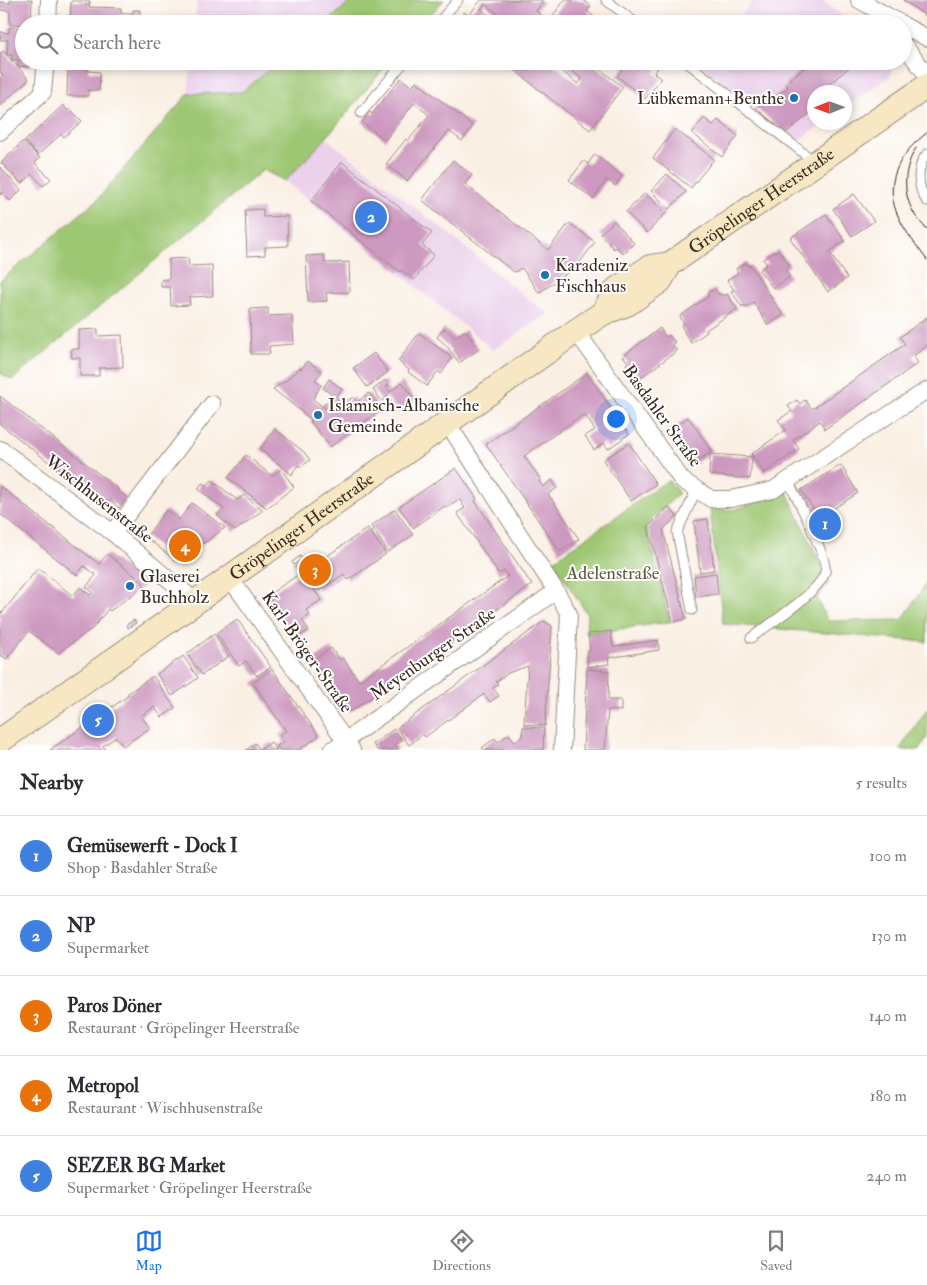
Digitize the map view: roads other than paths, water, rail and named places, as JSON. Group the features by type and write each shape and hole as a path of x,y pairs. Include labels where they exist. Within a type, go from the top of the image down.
{"main road":[{"name":"Gröpelinger Heerstraße","path":"0,741 448,424 576,331 604,313 617,289 650,267 670,264 927,86"}],"street":[{"path":"48,15 49,0"},
{"path":"858,0 873,15"},
{"path":"858,0 886,15"},
{"path":"912,30 927,38"},
{"path":"912,56 927,75"},
{"path":"0,132 43,92 45,70"},
{"name":"Basdahler Straße","path":"576,331 682,480 696,491 711,499 731,500 773,490 927,390"},
{"path":"112,533 212,404"},
{"path":"448,424 569,614 562,750"},
{"name":"Wischhusenstraße","path":"0,448 112,533 195,602"},
{"name":"Karl-Bröger-Straße","path":"230,578 343,747"},
{"name":"Meyenburger Straße","path":"343,747 556,591"}],"lane":[{"path":"445,15 458,0"},
{"path":"606,0 625,15"},
{"path":"362,113 398,70"},
{"path":"697,70 816,163"},
{"path":"927,154 923,158 919,184 927,201"},
{"path":"751,638 806,597 823,578 826,569 807,518 788,480"},
{"path":"692,610 677,532 696,491"}],"tram line":[{"path":"927,133 908,150 901,160 896,170 892,193 894,205 902,224 927,260"},
{"path":"916,148 907,169 906,191 913,211 927,229"}],"place":[{"name":"Lübkemann+Benthe","path":"794,98"},
{"name":"NP","path":"371,217"},
{"name":"Karadeniz Fischhaus","path":"545,275"},
{"name":"Islamisch-Albanische Gemeinde","path":"318,415"},
{"name":"Gemüsewerft - Dock I","path":"825,524"},
{"name":"Metropol","path":"185,546"},
{"name":"Paros Döner","path":"315,570"},
{"name":"Glaserei Buchholz","path":"130,586"},
{"name":"SEZER BG Market","path":"98,720"}],"park label":[{"name":"Adelenstraße","path":"613,573"}]}
